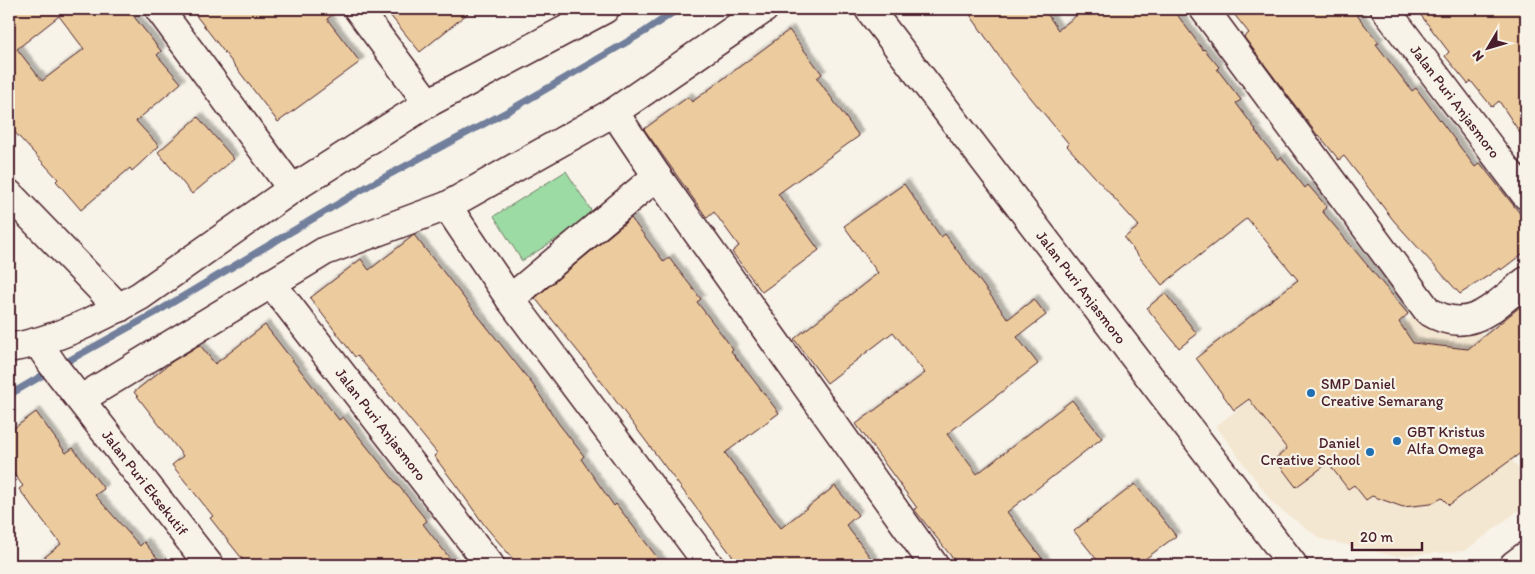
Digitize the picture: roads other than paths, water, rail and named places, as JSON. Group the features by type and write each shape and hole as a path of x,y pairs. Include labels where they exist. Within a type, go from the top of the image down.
{"street":[{"path":"158,9 292,189"},
{"path":"358,9 428,103"},
{"path":"9,348 38,343 119,308 140,296 292,189 428,103 576,16 605,9"},
{"path":"78,395 324,251 447,206 614,112 764,9"},
{"name":"Jalan Puri Anjasmoro","path":"869,9 1293,565"},
{"path":"1204,9 1428,311 1452,320 1478,318 1526,281"},
{"name":"Jalan Puri Anjasmoro","path":"1385,9 1526,195"},
{"path":"614,112 657,176 934,565"},
{"path":"510,299 657,176"},
{"path":"9,194 119,308"},
{"path":"447,206 510,299 709,565"},
{"name":"Jalan Puri Anjasmoro","path":"271,283 490,565"},
{"name":"Jalan Puri Eksekutif","path":"38,343 54,367 78,395 209,565"},
{"path":"1514,565 1526,556"}],"waterway":[{"path":"59,366 155,313 368,186 512,109 644,32 678,9"},
{"path":"9,395 50,371"}],"place":[{"name":"SMP Daniel Creative Semarang","path":"1311,393"},
{"name":"GBT Kristus Alfa Omega","path":"1397,441"},
{"name":"Daniel Creative School","path":"1370,452"}]}
